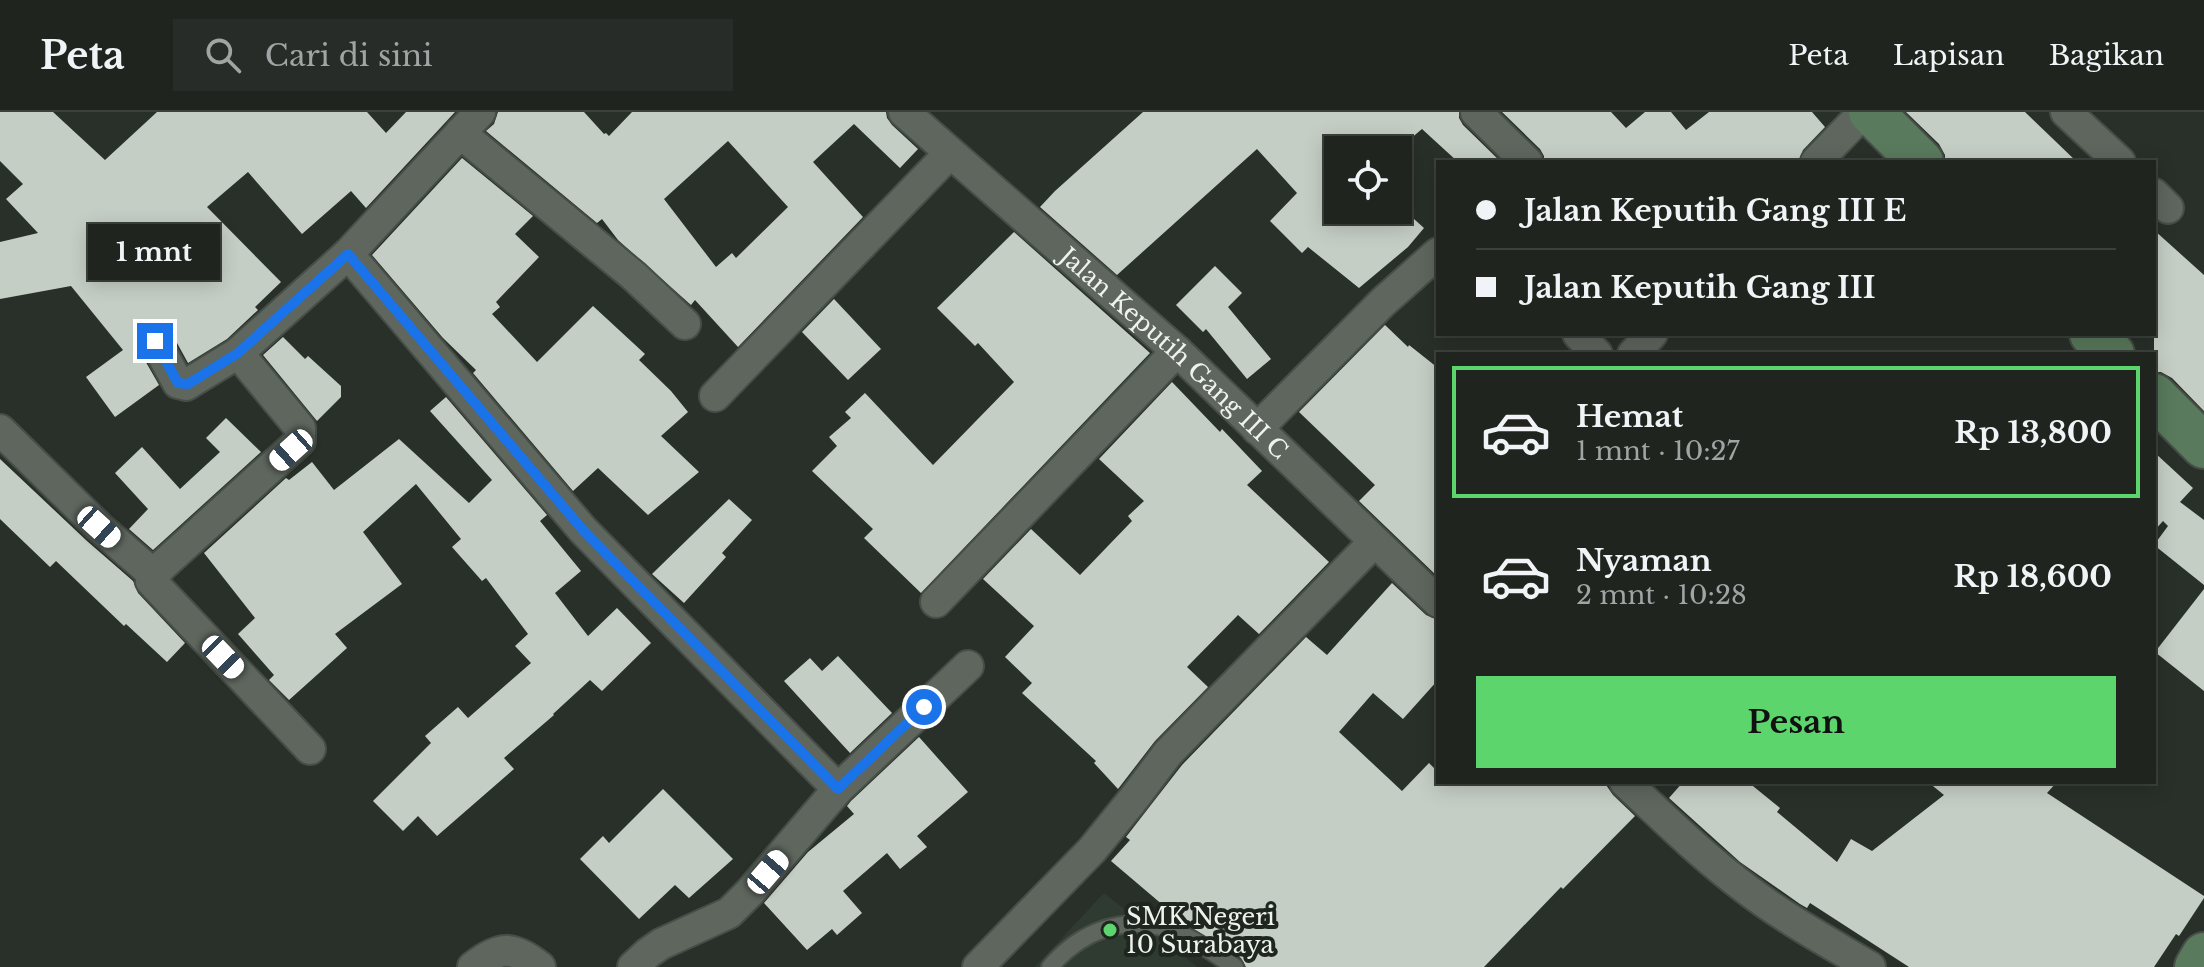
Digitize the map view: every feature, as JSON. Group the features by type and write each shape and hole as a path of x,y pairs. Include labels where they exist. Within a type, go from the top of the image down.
{"main road":[{"path":"1871,112 1919,160"},
{"path":"2094,336 2110,352"},
{"path":"2156,398 2204,446"},
{"path":"2197,967 2204,955"}],"street":[{"name":"Jalan Keputih Gang III C","path":"904,112 1177,351 1436,600"},
{"path":"1476,112 1525,160"},
{"path":"1818,160 1864,112"},
{"path":"2066,112 2118,160"},
{"path":"155,341 178,383 186,385 238,353 348,254 470,122 685,324"},
{"path":"715,396 950,153"},
{"path":"348,254 583,530 838,789"},
{"path":"1257,429 1383,302 1436,255"},
{"path":"1580,336 1595,352"},
{"path":"1635,352 1650,336"},
{"path":"936,602 1177,351"},
{"path":"238,353 300,428 300,441 153,574 152,584 310,749"},
{"path":"0,430 99,527 153,574"},
{"path":"978,967 1092,850 1177,744 1374,542"},
{"path":"633,967 655,947 729,913 838,789 968,666"},
{"path":"1627,784 1700,852 1746,889 1870,967"},
{"path":"473,967 487,956 502,950 511,950 529,958 540,967"}],"lane":[{"path":"1050,967 1079,940 1096,931 1131,924 1169,930 1184,936 1235,967"}],"shaded area":[{"name":"SMK Negeri 10 Surabaya","path":"1104,893 1197,967 1035,967"}],"building":[{"path":"0,112 53,112 105,160 157,112 367,112 386,133 406,112 455,112 366,208 351,191 302,234 248,172 207,207 281,282 255,307 258,310 227,339 188,363 165,326 155,323 146,326 139,332 137,341 159,385 115,417 86,377 123,350 71,286 0,299 0,242 38,233 6,199 23,184 0,161"},
{"path":"498,112 584,112 609,136 632,112 886,112 892,125 918,149 900,168 854,124 813,162 863,217 738,347 695,300 691,305 618,240 602,219 597,223 486,131 494,124","holes":["728,141 788,207 736,258 732,253 716,267 664,199"]},
{"path":"1143,112 1459,112 1463,125 1499,160 1456,160 1422,129 1412,137 1324,136 1324,224 1412,224 1412,217 1424,228 1408,247 1359,288 1308,247 1302,253 1270,221 1297,193 1257,149 1117,275 1040,207"},
{"path":"1502,112 1611,112 1626,128 1645,112 1671,112 1686,130 1709,112 1812,112 1825,127 1803,150 1799,160 1544,160 1540,149"},
{"path":"1906,112 2025,112 2075,160 1945,160 1939,144"},
{"path":"462,158 533,216 515,234 539,257 496,302 500,307 492,314 537,362 593,306 645,354 639,360 688,412 661,436 699,472 648,515 598,468 573,491 473,373 476,370 443,338 372,255"},
{"path":"1014,232 1150,353 921,593 864,538 873,529 812,471 837,446 829,437 851,418 845,412 865,393 933,465 1014,382 978,343 975,346 937,308"},
{"path":"2156,232 2204,275 2204,411 2172,378 2156,372"},
{"path":"1215,266 1242,293 1228,307 1271,359 1247,379 1206,329 1203,332 1176,305"},
{"path":"834,299 881,349 848,380 802,332"},
{"path":"1385,325 1408,347 1436,366 1436,575 1359,501 1375,485 1299,412"},
{"path":"283,337 305,359 308,356 341,386 341,397 317,421 263,355"},
{"path":"1172,382 1262,471 1247,485 1329,562 1259,634 1238,615 1187,667 1208,687 1155,741 1118,789 1094,763 1096,761 1022,693 1032,683 1005,657 1034,626 983,579 1031,529 1080,575 1132,521 1128,516 1144,501 1099,459"},
{"path":"446,397 547,515 540,521 581,571 555,593 588,636 617,608 651,643 602,691 590,680 504,758 514,769 437,836 418,816 403,831 373,801 431,743 425,736 458,707 468,718 531,663 515,646 528,634 486,578 482,581 452,547 461,539 416,484 363,532 402,584 335,634 347,648 289,700 269,680 274,675 238,634 255,618 204,553 286,478 289,480 312,462 334,490 399,439 469,503 492,480 430,411"},
{"path":"226,418 261,452 153,550 129,529 148,509 115,473 142,447 180,489 220,452 206,438"},
{"path":"2156,454 2193,488 2180,502 2204,520 2204,585 2156,547 2168,526 2163,521 2156,529"},
{"path":"0,459 133,581 138,593 185,643 167,662 56,561 50,567 0,519"},
{"path":"729,499 752,520 722,553 726,557 684,603 652,574"},
{"path":"1392,583 1426,615 1436,619 1436,682 1403,719 1373,693 1339,732 1402,791 1429,763 1436,770 1436,784 1605,784 1635,816 1484,967 1246,967 1241,958 1184,923 1111,861 1130,840 1126,837 1182,765 1306,637 1327,655"},
{"path":"2204,589 2204,691 2156,651"},
{"path":"838,656 892,713 850,753 784,681 810,658 822,671"},
{"path":"919,737 968,792 917,836 927,847 900,869 887,853 843,891 862,913 837,935 832,929 807,950 764,903 808,852 854,814 847,806 851,801"},
{"path":"1681,784 1750,784 1780,808 1777,812 1837,862 1851,839 1872,851 1944,795 1930,784 2055,784 2047,793 2204,898 2154,967 1909,967 1810,903 1807,908 1800,904 1740,862 1669,798"},
{"path":"663,789 733,859 689,898 675,885 639,919 580,859 603,836 609,843"}],"place":[{"name":"SMK Negeri 10 Surabaya","path":"1110,930"}],"route":[{"path":"155,341 178,383 186,385 238,353 348,254 583,530 838,789 924,707"}]}
